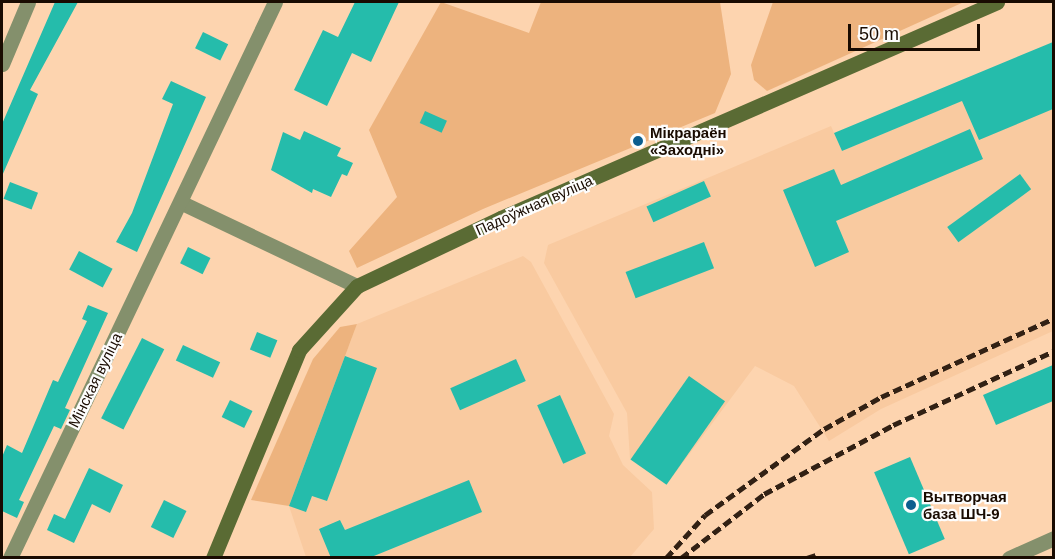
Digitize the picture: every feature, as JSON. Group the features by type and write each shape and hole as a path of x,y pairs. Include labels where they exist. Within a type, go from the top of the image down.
{"main road":[{"name":"Падоўжная вуліца","path":"213,558 299,350 357,286 501,218 997,2"}],"street":[{"path":"2,64 28,2"},
{"name":"Мінская вуліца","path":"10,558 182,203 275,2"},
{"path":"182,203 357,286"},
{"path":"1009,558 1053,538"}],"shaded area":[{"path":"441,2 529,33 541,2 720,2 731,74 715,113 483,209 357,268 349,251 397,197 369,130"},
{"path":"773,2 964,2 767,91 754,80 751,65"},
{"path":"1053,63 1053,331 881,409 829,441 794,386 755,366 667,484 630,459 627,413 544,263 548,245 831,126 842,151"},
{"path":"523,256 531,262 614,414 609,436 623,465 652,492 654,529 630,557 306,557 289,506 357,324"},
{"path":"357,324 289,506 251,500 313,359 340,327"}],"building":[{"path":"55,2 78,2 30,90 38,94 2,176 2,124"},
{"path":"355,2 399,2 371,62 352,53 327,106 294,90 323,30 338,37"},
{"path":"203,32 228,44 220,60 195,48"},
{"path":"1053,42 1053,109 979,140 962,101 842,151 834,133"},
{"path":"171,81 206,97 137,252 116,242 132,213 173,104 162,99"},
{"path":"425,111 447,121 442,133 420,123"},
{"path":"970,129 983,159 836,221 849,252 815,267 783,190 834,169 841,185"},
{"path":"304,131 341,148 337,156 353,163 347,176 342,174 331,197 313,189 312,193 271,170 283,132 300,140"},
{"path":"1020,174 1031,189 958,242 947,227"},
{"path":"704,181 711,197 653,222 646,207"},
{"path":"10,182 38,193 32,210 4,199"},
{"path":"704,242 714,268 636,298 626,272"},
{"path":"188,247 210,258 203,274 180,263"},
{"path":"79,251 113,269 103,287 69,270"},
{"path":"88,305 108,313 65,408 70,410 61,429 54,426 19,500 24,502 17,518 2,511 2,457 7,445 22,453 53,380 58,382 87,321 82,319"},
{"path":"257,332 277,340 270,358 250,350"},
{"path":"142,338 164,349 123,430 101,418"},
{"path":"183,345 220,362 213,378 176,360"},
{"path":"345,356 377,368 327,501 312,496 306,512 289,506"},
{"path":"516,359 526,381 460,410 450,388"},
{"path":"1053,365 1053,401 996,425 983,395"},
{"path":"689,376 725,401 667,485 630,460"},
{"path":"560,395 586,453 563,464 537,405"},
{"path":"230,400 252,411 244,428 222,417"},
{"path":"910,457 945,539 909,554 874,472"},
{"path":"89,468 123,485 110,513 92,504 74,543 47,530 54,514 65,519"},
{"path":"469,480 482,512 369,558 331,558 319,529 340,520 345,530"},
{"path":"164,500 186,511 173,538 151,527"}],"railway":[{"path":"666,558 705,515 824,429 881,397 1054,318"},
{"path":"681,558 764,494 893,425 1054,351"},
{"path":"807,558 816,555"}],"place":[{"name":"Мікрараён «Заходні»","path":"638,141"},
{"name":"Вытворчая база ШЧ-9","path":"911,505"}]}
